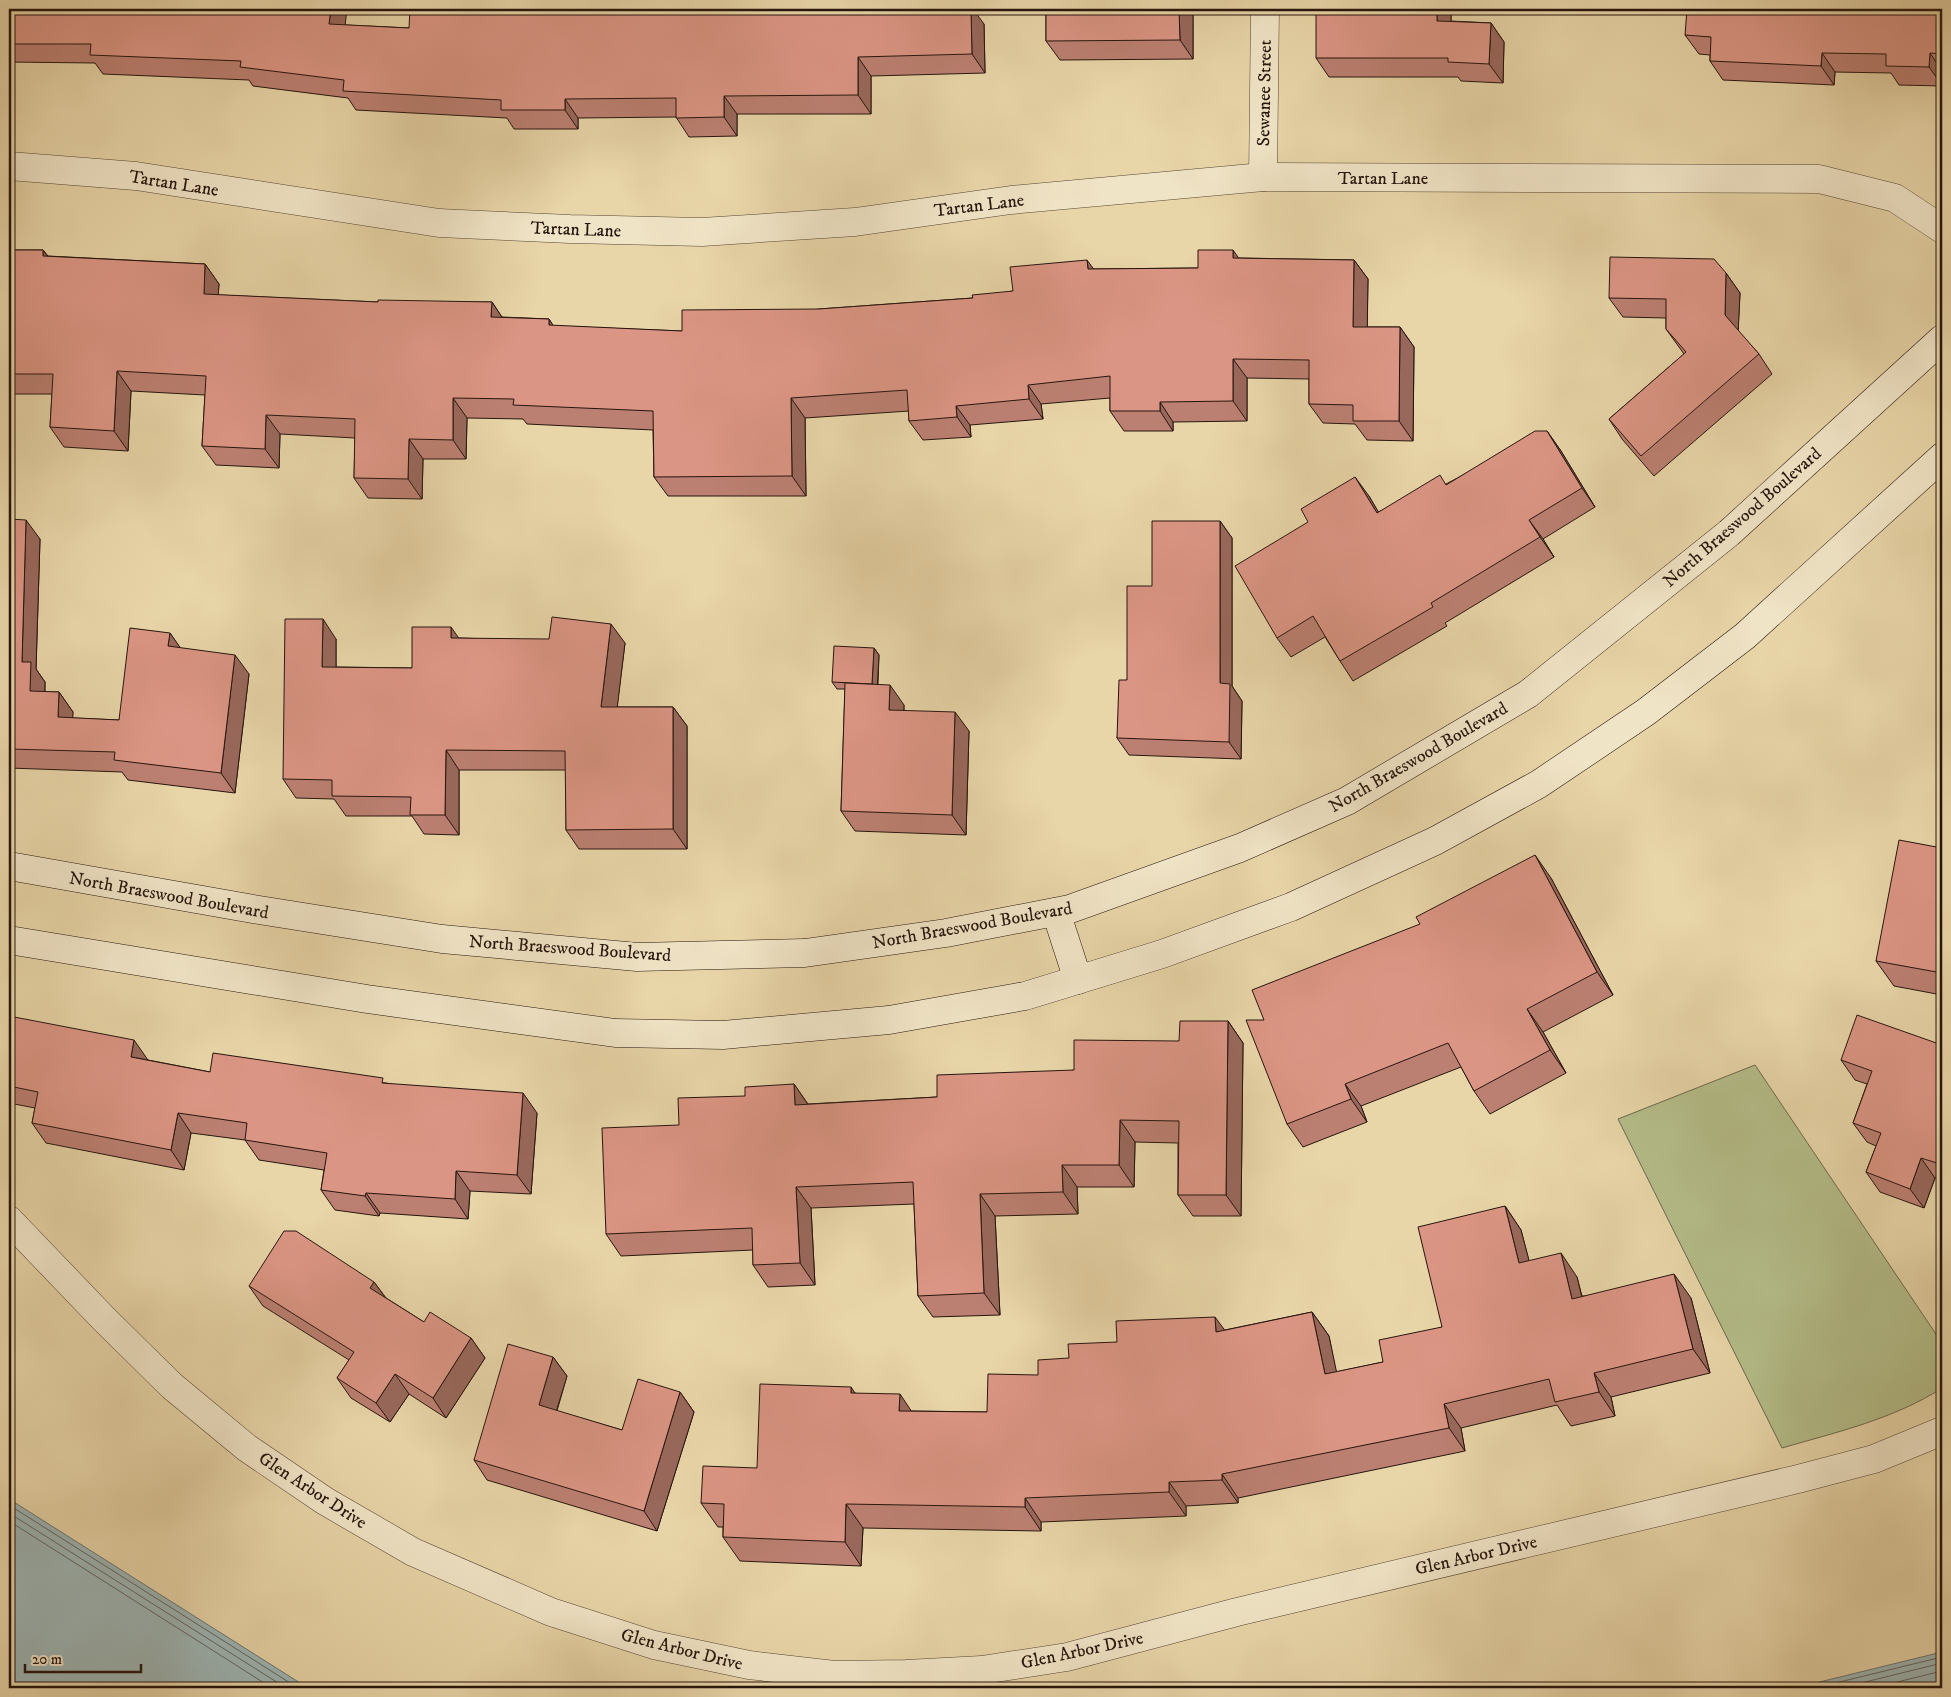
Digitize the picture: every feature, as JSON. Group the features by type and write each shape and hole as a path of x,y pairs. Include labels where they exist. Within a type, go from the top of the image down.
{"main road":[{"name":"Sewanee Street","path":"1263,177 1265,9"},
{"name":"Tartan Lane","path":"9,166 136,176 439,223 570,229 702,232 854,222 1011,200 1263,177 1819,179 1895,198 1942,229"},
{"name":"North Braeswood Boulevard","path":"9,866 259,910 442,938 637,957 805,953 946,933 1070,909 1240,848 1347,801 1528,694 1729,533 1942,339"},
{"path":"9,940 367,999 615,1033 723,1035 890,1020 1025,996 1162,954 1290,907 1435,841 1539,784 1646,712 1745,636 1942,457"},
{"path":"1056,912 1078,980"},
{"name":"Glen Arbor Drive","path":"9,1220 104,1320 172,1386 239,1441 325,1501 413,1552 552,1612 654,1644 749,1666 834,1675 982,1670 1067,1657 1247,1610 1798,1479 1874,1459 1942,1431"}],"green space":[{"path":"1755,1065 1942,1343 1942,1388 1924,1399 1865,1424 1782,1448 1618,1119"}],"water":[{"path":"9,1499 308,1688 9,1688"},
{"path":"1942,1652 1942,1688 1795,1688"}],"building":[{"path":"9,9 331,9 329,24 409,28 410,9 971,9 972,54 858,57 858,95 724,96 724,117 676,118 676,98 565,99 565,110 501,110 501,100 343,91 344,80 240,67 241,61 90,55 91,44 9,44"},
{"path":"1046,9 1179,9 1180,40 1046,41"},
{"path":"1316,9 1437,9 1437,21 1491,23 1489,64 1448,62 1448,58 1316,58"},
{"path":"1687,9 1942,9 1942,54 1930,53 1929,67 1886,66 1886,54 1822,53 1821,66 1710,61 1711,37 1685,35"},
{"path":"9,250 43,250 43,256 205,264 204,294 378,302 378,300 492,302 491,317 549,319 549,325 682,331 682,310 819,309 973,298 972,295 1013,291 1010,267 1087,260 1088,269 1198,268 1198,250 1233,250 1233,258 1354,260 1353,327 1400,327 1399,421 1353,421 1353,405 1309,404 1309,360 1233,359 1233,401 1160,402 1160,411 1110,411 1110,376 1028,385 1029,399 956,406 957,417 909,421 907,390 791,398 792,476 654,477 653,411 513,405 514,399 453,398 453,440 409,439 408,479 354,478 355,419 266,415 265,449 202,446 206,376 117,371 114,431 50,427 53,374 9,374"},
{"path":"1610,257 1714,259 1726,273 1725,315 1759,354 1641,456 1609,419 1686,352 1666,329 1666,299 1609,298"},
{"path":"1535,431 1547,431 1582,488 1529,520 1540,537 1431,603 1433,607 1340,661 1313,616 1277,638 1235,566 1308,522 1301,509 1355,477 1377,513 1440,475 1446,485"},
{"path":"9,519 26,520 22,662 31,662 30,691 59,692 58,717 119,720 130,628 170,633 168,646 235,655 221,773 114,760 115,752 9,749"},
{"path":"1152,521 1220,521 1220,683 1230,684 1229,742 1117,738 1119,680 1127,680 1127,586 1152,586"},
{"path":"552,617 611,624 601,707 673,707 673,829 566,830 565,751 446,750 445,815 410,815 411,797 332,796 332,780 283,779 285,619 323,619 322,667 412,668 412,627 451,627 451,638 549,639"},
{"path":"834,646 874,648 872,684 832,682"},
{"path":"845,683 890,685 889,710 955,712 952,815 841,811"},
{"path":"1899,840 1942,848 1942,973 1876,961"},
{"path":"1535,855 1597,972 1527,1009 1550,1050 1474,1091 1448,1043 1345,1084 1351,1099 1287,1124 1246,1020 1264,1020 1252,990 1420,924 1416,917"},
{"path":"1857,1015 1942,1045 1942,1158 1940,1164 1921,1158 1910,1189 1866,1172 1881,1133 1853,1123 1872,1071 1841,1060"},
{"path":"9,1016 134,1040 131,1057 210,1072 213,1053 383,1078 382,1083 523,1093 517,1175 456,1171 455,1199 366,1193 365,1196 321,1190 327,1153 245,1140 247,1123 178,1113 171,1150 32,1123 38,1092 9,1086"},
{"path":"1180,1021 1228,1021 1226,1195 1178,1195 1179,1121 1120,1120 1119,1165 1062,1165 1063,1192 980,1194 984,1293 918,1296 913,1182 796,1187 800,1263 753,1265 752,1228 606,1234 602,1128 679,1125 678,1098 745,1096 745,1087 794,1084 795,1105 937,1097 937,1075 1074,1070 1074,1040 1179,1041"},
{"path":"1505,1206 1519,1263 1561,1253 1572,1299 1674,1274 1693,1349 1594,1373 1599,1392 1555,1402 1549,1379 1444,1404 1449,1428 1222,1474 1222,1480 1169,1482 1169,1492 1025,1498 1025,1507 846,1504 845,1542 723,1537 724,1504 701,1503 703,1466 757,1468 760,1384 851,1387 851,1393 900,1394 899,1411 987,1412 988,1374 1038,1375 1038,1360 1069,1358 1068,1344 1117,1342 1116,1321 1215,1317 1216,1332 1312,1312 1325,1374 1383,1362 1379,1340 1442,1327 1418,1227"},
{"path":"284,1231 296,1231 374,1282 370,1288 424,1322 430,1312 471,1338 433,1398 395,1374 376,1403 337,1378 354,1352 249,1286"},
{"path":"508,1344 553,1357 539,1405 622,1430 638,1379 680,1392 644,1511 474,1460"}]}
